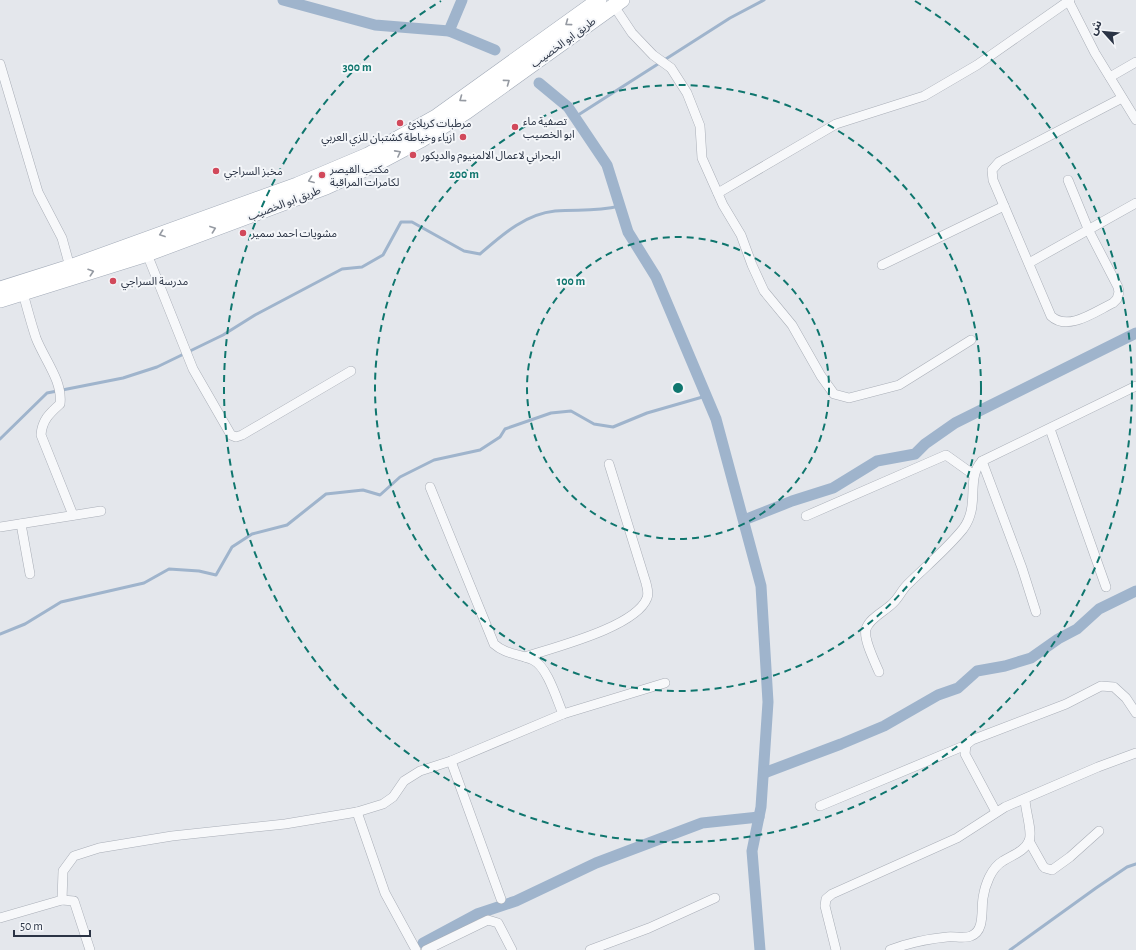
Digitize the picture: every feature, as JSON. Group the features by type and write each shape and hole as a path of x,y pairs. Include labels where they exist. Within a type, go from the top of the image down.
{"main road":[{"name":"طريق ابو الخصيب","path":"0,289 70,267 303,183 368,155 436,117 599,0"},
{"name":"طريق ابو الخصيب","path":"0,300 147,254 326,187 398,153 466,112 618,3"}],"street":[{"path":"718,193 836,124 924,96 977,65 1069,0 1095,53 1122,98 1135,116"},
{"path":"618,3 632,33 654,55 671,68 688,93 700,126 702,158 718,193 741,235 752,265 764,291 792,325 821,376 834,394 849,398 899,385 971,340"},
{"path":"1110,77 1136,62"},
{"path":"0,64 37,188 46,210 62,238 70,267"},
{"path":"1068,180 1088,231 1118,286 1119,292 1117,299 1113,303 1077,320 1064,323 1056,321 1051,316 992,175 995,165 1122,98"},
{"path":"1029,263 1136,203"},
{"path":"882,265 1004,206"},
{"path":"147,254 193,369 228,433 236,437 242,435 352,371"},
{"path":"23,293 36,338 57,382 61,399 60,404 48,415 41,427 40,435 74,515"},
{"path":"880,672 865,635 866,628 874,618 895,601 906,586 949,547 969,521 973,506 974,475 976,468 982,461 1136,386"},
{"path":"1050,429 1106,587"},
{"path":"806,516 946,455 974,475"},
{"path":"982,461 1022,568 1036,612"},
{"path":"525,658 618,625 636,612 647,598 648,592 646,582 609,464"},
{"path":"430,487 494,644 508,653 535,661 542,666 563,714"},
{"path":"0,527 101,511"},
{"path":"21,524 30,574"},
{"path":"62,900 63,871 74,856 99,848 172,836 285,824 357,812 383,804 393,796 404,781 420,771 451,761 563,714 665,683"},
{"path":"820,806 966,746 972,740 1066,704 1101,686 1114,687 1126,698 1136,713"},
{"path":"966,746 965,754 996,812"},
{"path":"836,950 825,906 826,899 832,894 957,838 996,812 1098,767 1136,753"},
{"path":"451,761 501,899"},
{"path":"890,950 908,943 948,936 971,936 979,930 982,923 985,888 991,875 1001,862 1018,853 1029,842 1030,835 1025,799"},
{"path":"357,812 385,893 416,950"},
{"path":"1029,842 1043,866 1052,870 1070,857 1099,831"},
{"path":"590,950 649,928 715,898"},
{"path":"0,918 62,900 74,901 90,950"},
{"path":"426,950 488,920 498,923 512,950"}],"waterway":[{"path":"283,0 375,25 449,31 495,50"},
{"path":"449,31 462,0"},
{"path":"575,117 730,18 764,0"},
{"path":"539,83 568,107 607,165 628,232 656,277 716,419 761,586 768,702 761,807 752,851 760,950"},
{"path":"0,439 47,393 123,378 157,367 223,335 255,315 342,269 362,267 383,255 401,222 412,222 464,251 480,254 514,226 534,216 555,211 594,210 620,206"},
{"path":"744,520 792,501 833,488 877,461 915,454 925,444 955,423 1136,333"},
{"path":"0,634 25,624 61,602 144,583 169,569 199,571 216,575 232,547 252,534 287,525 326,494 363,490 380,495 400,477 434,460 480,450 500,437 505,429 551,413 571,411 594,424 613,427 647,413 706,396"},
{"path":"764,773 884,726 938,695 958,688 977,671 1005,666 1031,658 1058,639 1077,629 1099,609 1136,591"},
{"path":"423,943 477,914 516,901 596,863 702,823 759,817"},
{"path":"1010,950 1096,888 1127,867 1136,864"}],"place":[{"name":"مرطبات كربلائ","path":"400,123"},
{"name":"تصفية ماء ابو الخصيب","path":"515,127"},
{"name":"ازياء وخياطة كشتبان للزي العربي","path":"463,137"},
{"name":"البحراني لاعمال الالمنيوم والديكور","path":"413,155"},
{"name":"مخبز السراجي","path":"216,171"},
{"name":"مكتب القيصر لكامرات المراقبة","path":"322,175"},
{"name":"مشويات احمد سمير","path":"243,233"},
{"name":"مدرسة السراجي","path":"113,281"}]}
